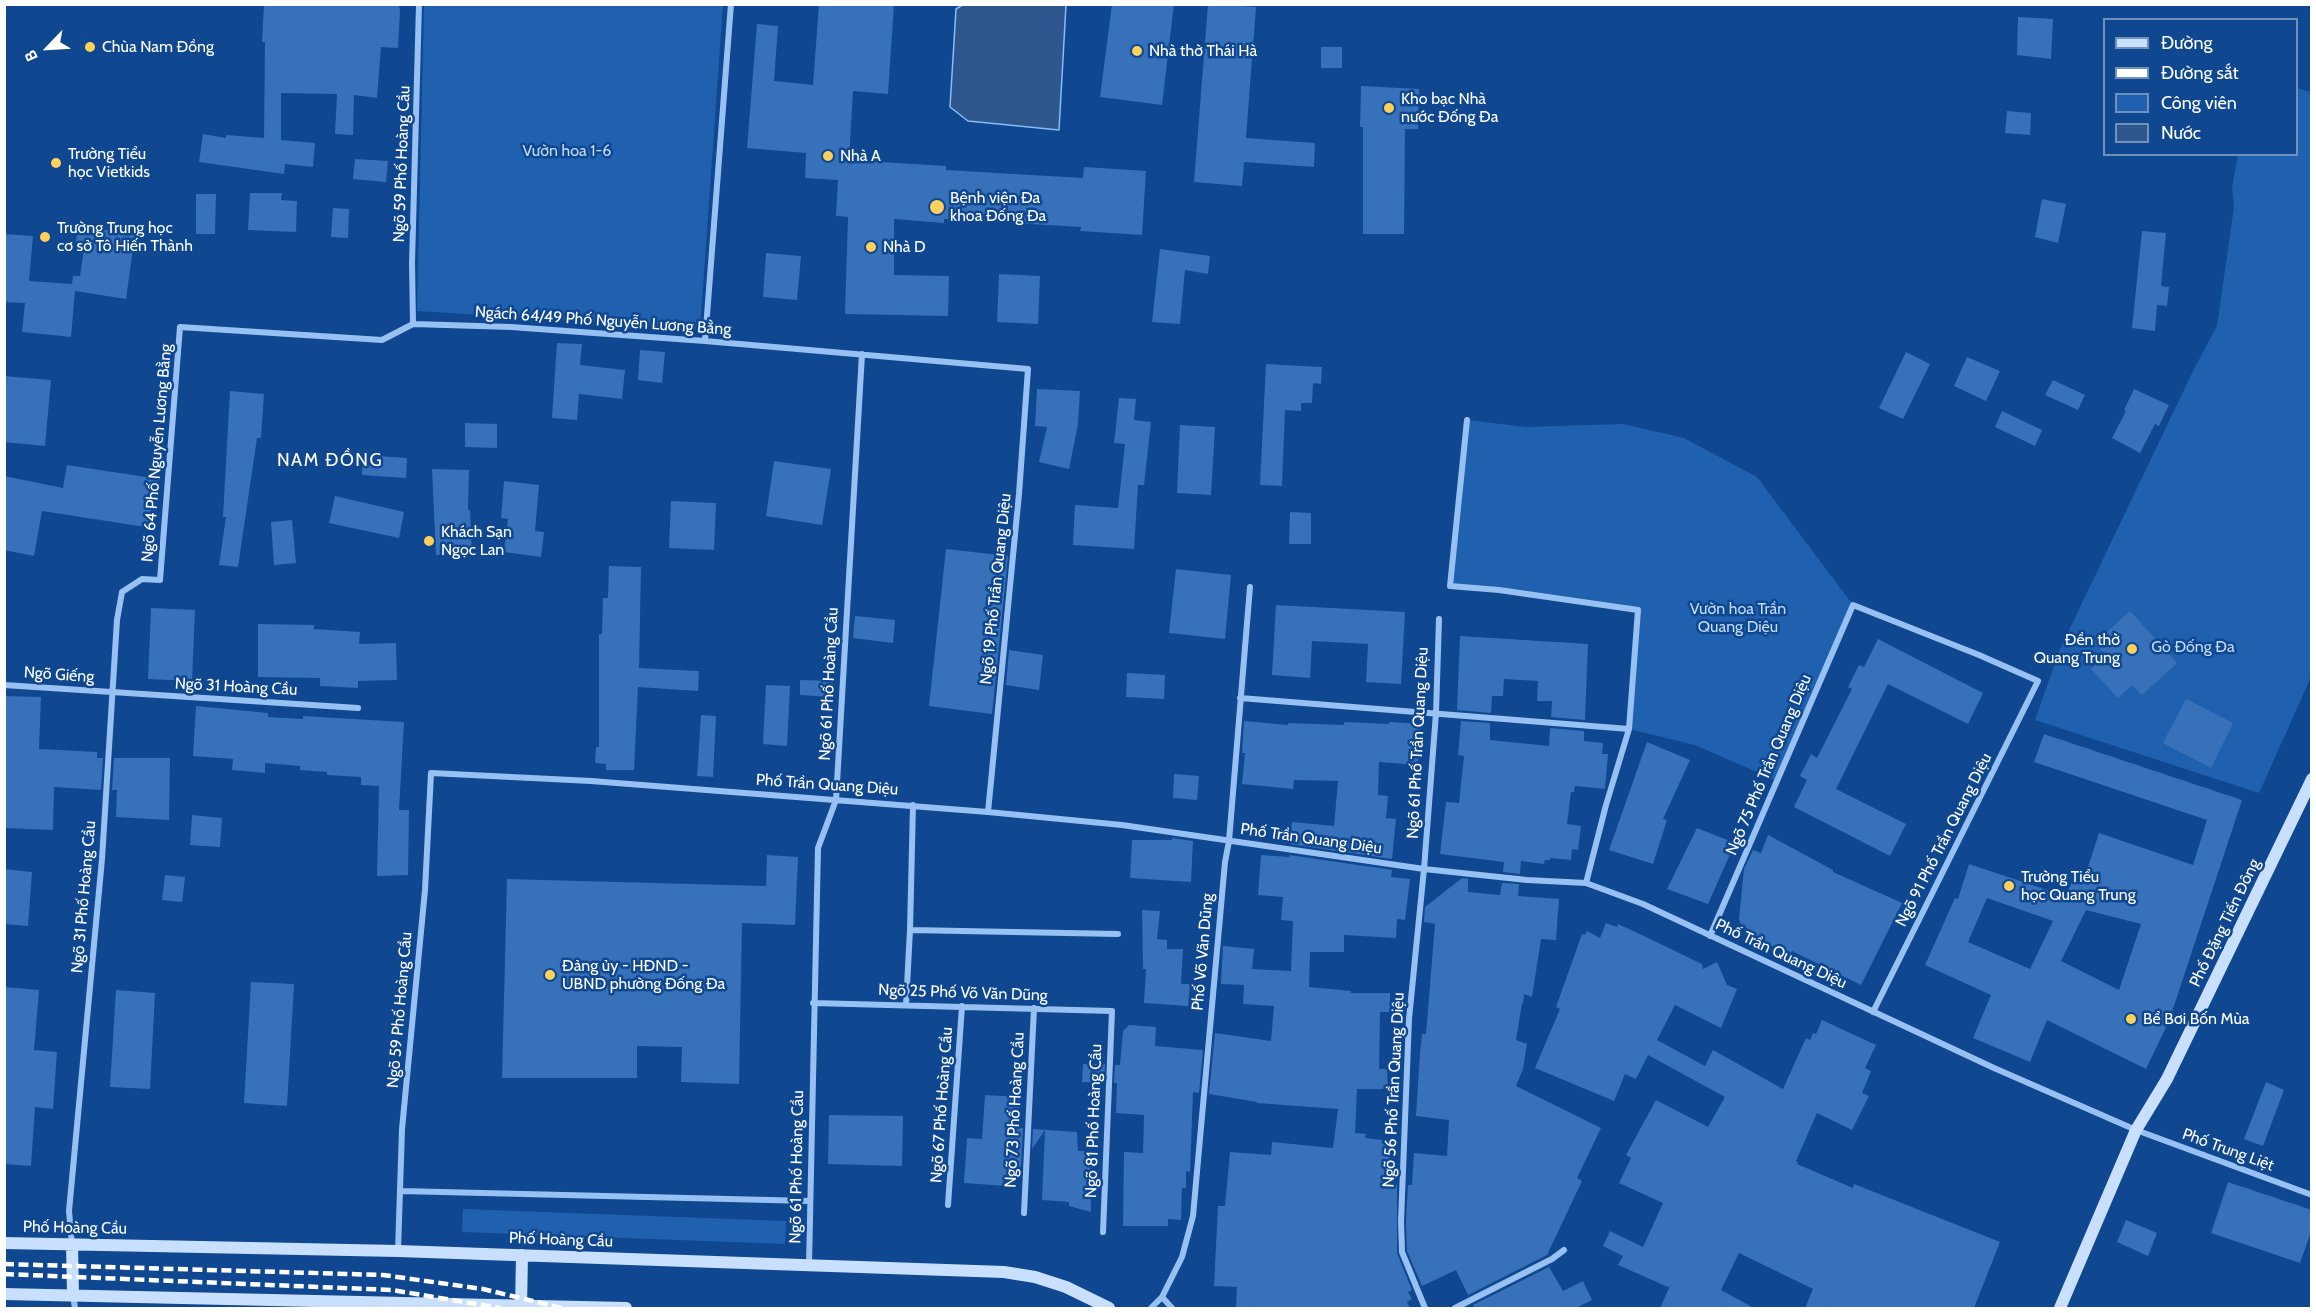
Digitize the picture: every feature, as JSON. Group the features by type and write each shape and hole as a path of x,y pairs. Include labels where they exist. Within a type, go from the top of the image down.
{"main road":[{"name":"Phố Đặng Tiến Đông","path":"2060,1308 2136,1130 2172,1069 2312,779"},
{"name":"Phố Hoàng Cầu","path":"4,1243 398,1251 1004,1272 1035,1276 1066,1287 1109,1308"},
{"path":"72,1245 73,1295"},
{"path":"521,1307 522,1255"},
{"path":"4,1294 73,1295 229,1304 626,1308"}],"street":[{"name":"Ngõ 59 Phố Hoàng Cầu","path":"413,324 412,263 419,4"},
{"path":"705,341 731,4"},
{"name":"Ngách 64/49 Phố Nguyễn Lương Bằng","path":"180,327 382,340 413,324 511,327 1028,369"},
{"name":"Ngõ 64 Phố Nguyễn Lương Bằng","path":"160,580 180,327"},
{"name":"Ngõ 61 Phố Hoàng Cầu","path":"809,1266 818,848 836,800 862,354"},
{"name":"Ngõ 19 Phố Trần Quang Diệu","path":"988,812 1019,494 1028,369"},
{"path":"1467,420 1450,585 1638,610 1629,729 1586,883"},
{"name":"Ngõ 31 Phố Hoàng Cầu","path":"72,1245 69,1211 102,859 117,620 122,592 142,579 160,580"},
{"name":"Phố Võ Văn Dũng","path":"1151,1308 1162,1297 1182,1257 1193,1216 1225,862 1229,841 1250,587"},
{"name":"Ngõ 91 Phố Trần Quang Diệu","path":"1853,604 1979,654 2038,681 1873,1012"},
{"name":"Ngõ 75 Phố Trần Quang Diệu","path":"1710,936 1853,604"},
{"name":"Ngõ 61 Phố Trần Quang Diệu","path":"1424,869 1436,713 1439,619"},
{"name":"Ngõ Giếng","path":"4,685 113,692"},
{"name":"Ngõ 31 Hoàng Cầu","path":"113,692 358,708"},
{"path":"1240,698 1629,729"},
{"name":"Ngõ 59 Phố Hoàng Cầu","path":"398,1251 402,1129 426,890 431,773"},
{"name":"Phố Trần Quang Diệu","path":"431,773 591,781 988,812 1122,825 1424,869 1527,880 1586,883 1642,904 1873,1012 2136,1130"},
{"path":"906,1005 912,805"},
{"name":"Ngõ 56 Phố Trần Quang Diệu","path":"1424,869 1409,1019 1401,1221 1402,1252 1425,1308"},
{"path":"910,930 1118,934"},
{"name":"Ngõ 25 Phố Võ Văn Dũng","path":"813,1003 1112,1011"},
{"name":"Ngõ 67 Phố Hoàng Cầu","path":"948,1205 962,1006"},
{"name":"Ngõ 73 Phố Hoàng Cầu","path":"1024,1213 1034,1008"},
{"name":"Ngõ 81 Phố Hoàng Cầu","path":"1103,1233 1112,1011"},
{"name":"Phố Trung Liệt","path":"2136,1130 2312,1195"},
{"path":"400,1191 810,1201"},
{"path":"1455,1308 1552,1259 1564,1250"},
{"path":"73,1295 75,1308"},
{"path":"1162,1297 1172,1308"}],"green space":[{"name":"Vườn hoa 1-6","path":"424,5 723,5 700,329 417,311"},
{"name":"Gò Đống Đa","path":"2298,88 2311,92 2311,677 2259,793 2035,720 2060,649 2194,369 2217,326 2234,207 2232,188 2238,156 2298,156"},
{"name":"Vườn hoa Trần Quang Diệu","path":"1467,420 1526,427 1623,424 1684,438 1757,477 1853,605 1777,781 1695,745 1629,729 1637,610 1450,586"},
{"path":"463,1209 786,1221 785,1244 462,1232"}],"water":[{"path":"964,4 1066,5 1059,130 968,121 950,107 956,9"}],"building":[{"path":"264,4 399,4 400,12 398,48 381,47 377,98 354,95 353,135 335,134 337,94 281,93 281,140 315,143 313,167 285,164 284,174 199,162 203,134 226,138 226,135 264,138 265,42 262,42"},
{"path":"819,4 894,4 888,94 853,91 849,160 946,166 946,170 1083,178 1084,167 1146,171 1142,235 1080,231 1081,227 944,219 944,223 894,219 894,275 949,276 948,316 845,314 848,217 836,216 838,180 805,178 806,153 747,148 757,24 778,26 774,81 813,85"},
{"name":"Nhà thờ Thái Hà","path":"1112,4 1174,4 1162,105 1100,97"},
{"path":"1208,4 1256,7 1246,138 1315,143 1314,167 1244,162 1242,186 1194,182"},
{"path":"2018,17 2053,19 2051,59 2017,55"},
{"path":"1321,47 1342,47 1342,68 1321,68"},
{"path":"1361,86 1419,89 1418,129 1405,129 1404,234 1363,234"},
{"path":"2007,111 2031,113 2030,135 2005,133"},
{"path":"355,159 388,161 386,182 353,179"},
{"path":"250,193 282,193 281,200 297,201 296,232 248,230"},
{"path":"196,194 216,194 215,234 196,234"},
{"path":"2042,199 2066,204 2058,243 2035,237"},
{"path":"333,208 349,209 348,238 331,237"},
{"path":"78,226 135,234 126,299 75,291 71,337 22,332 25,303 4,302 4,234 33,236 29,281 72,284 73,276 80,276 85,243 76,242"},
{"path":"2142,231 2166,233 2161,286 2169,287 2167,306 2157,305 2155,331 2132,328"},
{"path":"1160,249 1210,256 1208,274 1185,270 1180,324 1152,322"},
{"path":"766,253 801,256 797,300 763,297"},
{"path":"999,274 1040,276 1038,324 997,322"},
{"path":"557,343 582,344 580,365 625,370 622,399 579,394 577,420 552,418"},
{"path":"640,350 665,352 662,383 638,380"},
{"path":"1906,352 1930,364 1903,419 1879,408"},
{"path":"1967,357 2000,371 1986,401 1954,386"},
{"path":"1266,364 1322,367 1321,384 1313,383 1312,403 1301,403 1301,411 1285,410 1282,486 1260,485"},
{"path":"4,376 51,380 45,446 4,442"},
{"path":"2053,380 2085,395 2078,410 2045,395"},
{"path":"1037,389 1080,391 1078,424 1069,469 1039,462 1047,427 1035,426"},
{"path":"2134,389 2169,405 2159,426 2155,424 2140,453 2112,438"},
{"path":"230,391 264,394 261,438 257,438 238,567 219,565 226,517 223,517"},
{"path":"1119,398 1136,399 1134,420 1151,422 1144,485 1138,485 1134,549 1073,545 1075,505 1118,508 1125,444 1114,443"},
{"path":"2002,411 2042,430 2035,446 1995,427"},
{"path":"465,423 497,424 497,448 465,447"},
{"path":"1180,425 1215,427 1211,495 1177,493"},
{"path":"363,455 407,458 406,478 362,475"},
{"path":"774,461 831,469 822,525 766,516"},
{"path":"67,465 159,479 152,528 42,511 34,556 4,550 4,476 63,488"},
{"path":"432,469 469,470 468,510 470,510 472,554 436,555"},
{"path":"504,481 539,485 535,531 544,532 541,557 504,552 508,519 501,518"},
{"path":"335,496 404,512 399,538 329,523"},
{"path":"671,501 716,503 714,550 669,548"},
{"path":"1290,512 1311,513 1311,544 1289,544"},
{"path":"292,520 296,563 274,565 271,522"},
{"path":"946,549 1008,556 992,714 929,706"},
{"path":"609,566 641,567 639,668 699,671 698,691 638,687 634,770 606,770 606,764 595,763 596,747 599,747 599,634 602,634 603,598 608,598"},
{"path":"1176,569 1231,575 1225,639 1169,633"},
{"path":"1276,605 1405,612 1401,684 1366,682 1368,644 1312,641 1310,678 1272,675"},
{"path":"151,608 195,610 192,681 148,679"},
{"name":"Đền thờ Quang Trung","path":"2130,611 2177,663 2142,695 2132,685 2118,698 2091,669 2106,655 2095,643"},
{"path":"855,616 895,620 893,643 853,638"},
{"path":"258,624 314,625 314,629 360,632 359,644 396,643 397,680 358,681 358,688 320,686 320,678 258,677"},
{"path":"1460,636 1588,644 1585,720 1551,717 1552,701 1537,701 1538,681 1504,679 1503,696 1492,696 1491,713 1457,710"},
{"path":"1878,639 1983,693 1968,724 1888,684 1836,789 1906,824 1890,856 1794,807 1807,780 1800,776 1811,754 1817,758 1852,689 1848,687 1859,665 1864,667"},
{"path":"1009,650 1043,655 1039,690 1006,685"},
{"path":"1127,673 1165,675 1164,699 1126,697"},
{"path":"800,680 833,681 832,697 800,695"},
{"path":"766,685 790,686 787,746 763,744"},
{"path":"4,696 41,697 39,749 97,752 97,758 103,758 101,790 54,787 53,830 4,828"},
{"path":"2186,699 2233,723 2211,768 2163,743"},
{"path":"196,706 268,713 268,717 303,719 303,716 404,722 399,810 409,810 408,875 377,876 379,786 361,785 361,777 327,775 327,772 300,770 300,766 265,763 265,773 232,770 233,759 193,756"},
{"path":"701,715 716,716 713,777 697,776"},
{"path":"1244,721 1288,725 1288,723 1344,725 1344,722 1421,724 1418,765 1379,762 1378,795 1388,796 1386,818 1396,819 1392,859 1290,844 1292,822 1334,826 1338,781 1294,780 1293,789 1242,784 1245,753 1242,753"},
{"path":"1461,721 1490,723 1490,740 1549,746 1550,728 1584,731 1584,741 1603,743 1602,754 1608,754 1605,789 1575,786 1574,792 1571,792 1567,824 1581,826 1578,850 1572,849 1571,860 1550,858 1550,860 1545,860 1544,864 1521,861 1520,874 1503,872 1504,862 1440,854 1446,802 1459,803 1464,756 1458,755"},
{"path":"2044,734 2242,800 2169,1021 2146,1069 2047,1020 2030,1062 1973,1038 1991,995 1925,965 1955,898 1958,899 1969,864 2065,896 2077,872 2085,876 2099,833 2193,865 2207,820 2034,762","holes":["1987,898 2053,921 2030,969 1968,942","2086,910 2141,924 2119,990 2061,961"]},
{"path":"1647,742 1690,760 1663,819 1667,820 1653,864 1609,850"},
{"path":"114,758 170,758 169,820 116,817 117,790 112,790"},
{"path":"1174,774 1199,776 1197,800 1173,798"},
{"path":"192,815 222,818 220,847 190,845"},
{"path":"1697,828 1735,843 1708,904 1667,889"},
{"path":"1768,835 1833,872 1902,903 1861,985 1792,951 1790,955 1750,935 1742,928 1739,919 1744,869 1753,850 1761,853"},
{"path":"1172,838 1193,841 1191,882 1130,878 1132,840 1172,840"},
{"path":"767,855 798,857 795,925 742,923 739,1084 681,1082 682,1047 637,1046 637,1078 502,1078 507,879 766,886"},
{"path":"1261,855 1289,857 1289,855 1392,870 1391,877 1410,879 1405,920 1397,919 1396,938 1344,935 1344,952 1310,952 1309,987 1351,991 1351,993 1390,993 1390,1012 1380,1012 1379,1069 1387,1069 1388,1089 1357,1089 1355,1133 1366,1134 1365,1138 1382,1140 1382,1144 1390,1145 1391,1185 1397,1185 1397,1253 1412,1290 1408,1292 1412,1299 1407,1302 1410,1308 1236,1308 1237,1287 1214,1286 1218,1206 1225,1206 1230,1152 1271,1155 1272,1142 1333,1148 1338,1109 1257,1103 1209,1094 1215,1033 1271,1041 1274,1006 1243,1004 1244,985 1221,984 1223,946 1254,949 1252,969 1291,971 1293,921 1281,920 1283,897 1258,895"},
{"path":"4,869 32,872 28,926 4,924"},
{"path":"165,875 185,877 182,902 162,900"},
{"path":"1462,878 1468,879 1468,892 1500,895 1502,883 1519,884 1518,896 1559,899 1556,940 1541,939 1532,997 1524,994 1516,1040 1527,1044 1523,1069 1516,1086 1601,1128 1577,1178 1582,1181 1547,1255 1468,1295 1456,1270 1422,1286 1407,1251 1406,1221 1408,1185 1412,1185 1414,1153 1447,1156 1449,1120 1416,1116 1420,1053 1422,1034 1426,1034 1435,924 1424,922 1425,907"},
{"path":"1142,910 1160,911 1157,939 1167,940 1167,949 1183,949 1181,984 1190,984 1188,1006 1144,1003 1146,969 1143,969"},
{"path":"1606,923 1617,927 1618,924 1642,935 1702,964 1703,969 1717,962 1727,985 1737,989 1721,1028 1675,1005 1657,1040 1705,1066 1713,1050 1783,1089 1806,1038 1810,1040 1813,1033 1816,1034 1822,1020 1876,1045 1865,1068 1871,1071 1862,1093 1869,1096 1852,1130 1817,1113 1796,1161 1797,1164 1853,1188 1854,1184 2000,1242 1974,1308 1805,1308 1813,1289 1739,1253 1721,1290 1754,1308 1660,1308 1670,1286 1618,1265 1623,1256 1603,1246 1610,1231 1643,1247 1663,1203 1619,1183 1631,1158 1626,1155 1656,1100 1708,1127 1725,1097 1648,1055 1636,1079 1625,1074 1614,1101 1535,1068 1560,1009 1556,1007 1582,934 1585,935 1587,931 1600,938"},
{"path":"251,982 294,984 287,1106 244,1103"},
{"path":"4,987 39,990 34,1050 57,1052 53,1109 35,1107 31,1166 4,1164"},
{"path":"116,990 155,993 150,1089 110,1087"},
{"path":"1129,1025 1156,1027 1155,1046 1203,1050 1199,1093 1193,1092 1190,1172 1186,1171 1186,1188 1182,1188 1181,1220 1168,1219 1168,1226 1123,1226 1124,1152 1143,1153 1144,1115 1116,1113 1115,1065 1120,1065 1123,1031"},
{"path":"1083,1064 1105,1064 1104,1083 1082,1082"},
{"path":"2266,1082 2284,1090 2263,1146 2244,1139"},
{"path":"985,1095 1020,1097 1018,1128 1023,1128 1021,1166 1007,1186 964,1183 967,1138 982,1139"},
{"path":"829,1115 903,1116 902,1166 828,1164"},
{"path":"1033,1129 1077,1132 1078,1151 1090,1151 1091,1212 1069,1206 1069,1202 1042,1200 1045,1130 1032,1149"},
{"path":"2228,1182 2312,1210 2312,1229 2300,1263 2211,1233"},
{"path":"2126,1220 2157,1233 2148,1256 2117,1242"},
{"path":"1549,1267 1563,1291 1583,1281 1592,1300 1576,1308 1475,1308 1473,1305"}],"railway":[{"path":"4,1264 383,1275 483,1289 562,1308"},
{"path":"4,1274 392,1290 500,1308"}],"place":[{"name":"Chùa Nam Đồng","path":"90,47"},
{"name":"Nhà thờ Thái Hà","path":"1137,51"},
{"name":"Kho bạc Nhà nước Đống Đa","path":"1389,108"},
{"name":"Nhà A","path":"828,156"},
{"name":"Trường Tiểu học Vietkids","path":"56,163"},
{"name":"Bệnh viện Đa khoa Đống Đa","path":"937,207"},
{"name":"Trường Trung học cơ sở Tô Hiến Thành","path":"45,237"},
{"name":"Nhà D","path":"871,247"},
{"name":"Khách Sạn Ngọc Lan","path":"429,541"},
{"name":"Đền thờ Quang Trung","path":"2132,649"},
{"name":"Trường Tiểu học Quang Trung","path":"2009,886"},
{"name":"Đảng ủy - HĐND - UBND phường Đống Đa","path":"550,975"},
{"name":"Bể Bơi Bốn Mùa","path":"2131,1019"}],"district":[{"name":"NAM ĐỒNG","path":"330,461"}]}
